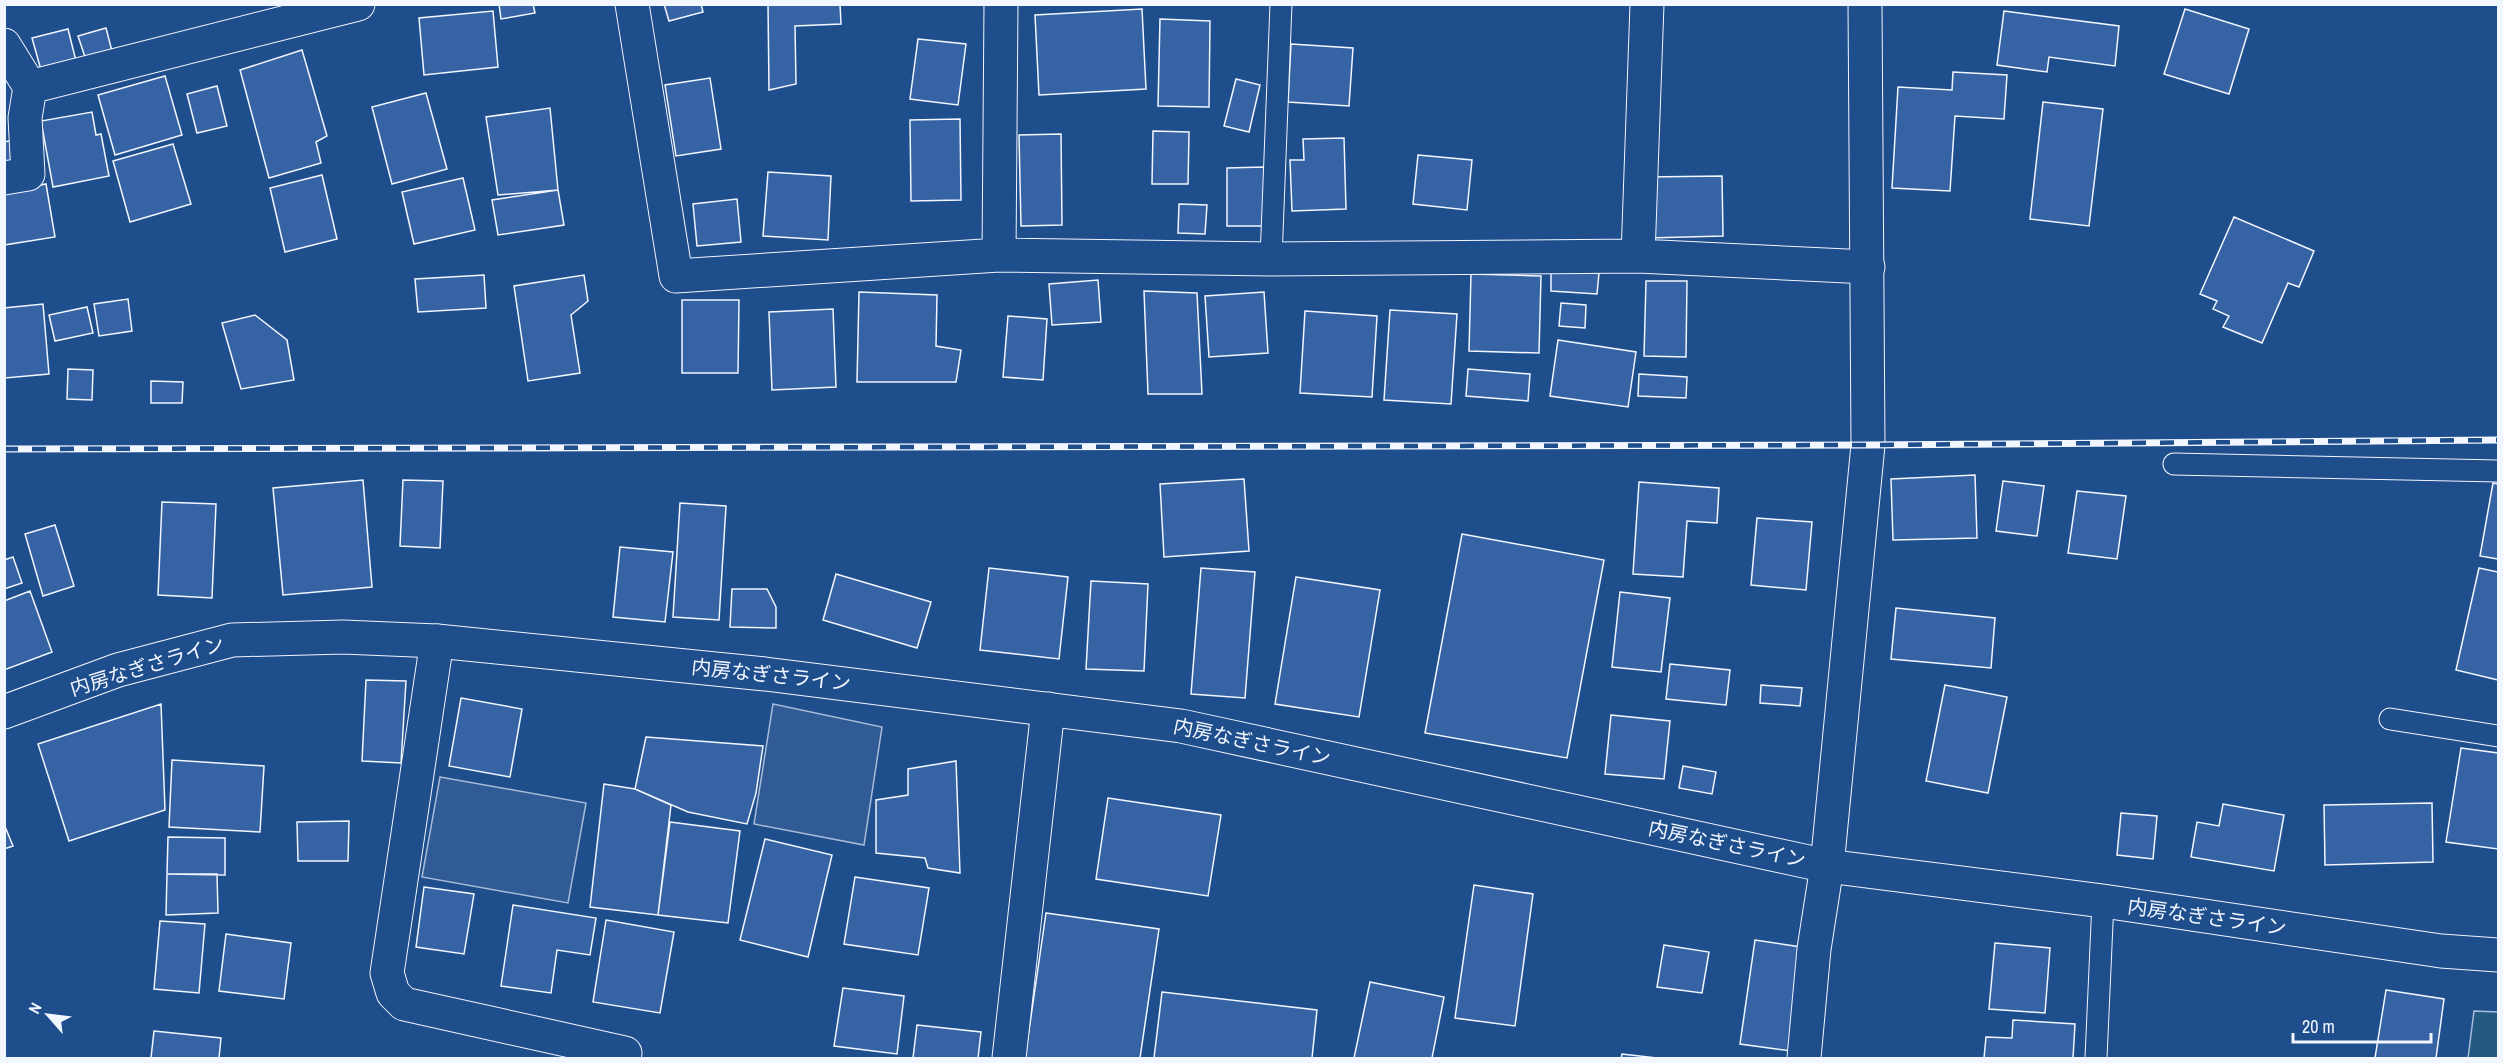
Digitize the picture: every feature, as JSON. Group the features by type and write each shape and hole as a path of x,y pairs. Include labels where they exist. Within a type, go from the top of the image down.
{"street":[{"path":"30,87 358,4"},
{"path":"632,4 676,276 999,255 1271,259 1638,256 1868,267"},
{"path":"999,255 1001,4"},
{"path":"1638,256 1647,4"},
{"path":"1804,1059 1814,949 1827,866 1868,445 1865,4"},
{"path":"4,45 30,87 25,118 28,174 4,178"},
{"name":"内房なぎさライン","path":"4,712 118,670 232,640 343,637 437,641 765,674 1181,726 1827,866 2103,901 2441,951 2499,955"},
{"path":"437,641 387,973 393,993 404,1004 625,1053"},
{"path":"1009,1059 1048,709"}],"lane":[{"path":"1271,259 1281,4"},
{"path":"2174,464 2499,471"},
{"path":"2390,719 2499,736"},
{"path":"2096,1059 2103,901"}],"shaded area":[{"path":"773,704 882,727 864,845 754,824"},
{"path":"440,777 586,803 568,903 422,877"},
{"path":"2474,1011 2498,1012 2498,1058 2468,1058"}],"building":[{"path":"499,4 533,4 535,13 501,19"},
{"path":"664,4 701,4 703,12 669,21"},
{"path":"768,4 840,4 841,24 795,26 796,84 769,90"},
{"path":"1142,9 1146,89 1039,95 1035,15"},
{"path":"2185,9 2249,29 2229,94 2164,74"},
{"path":"493,11 498,67 424,75 419,18"},
{"path":"2004,11 2119,26 2115,66 2049,57 2047,72 1997,65"},
{"path":"1160,19 1210,21 1209,107 1158,106"},
{"path":"106,28 113,55 87,63 78,36"},
{"path":"68,29 76,61 41,70 32,38"},
{"path":"918,39 966,44 958,105 910,99"},
{"path":"1291,44 1353,48 1349,106 1288,102"},
{"path":"302,50 327,136 316,142 321,163 269,178 240,70"},
{"path":"1953,72 2007,75 2004,119 1955,116 1950,191 1892,188 1898,87 1952,90"},
{"path":"165,76 182,135 115,155 98,95"},
{"path":"710,78 721,149 676,156 665,85"},
{"path":"1236,79 1260,85 1249,132 1224,126"},
{"path":"217,86 227,126 197,133 187,94"},
{"path":"426,93 447,169 392,184 372,107"},
{"path":"2043,102 2103,109 2089,226 2030,219"},
{"path":"550,108 558,190 498,195 486,117"},
{"path":"92,112 96,135 101,134 109,176 53,187 41,121"},
{"path":"960,119 961,200 911,201 910,120"},
{"path":"1153,131 1189,132 1188,184 1152,184"},
{"path":"1061,134 1062,225 1021,226 1019,135"},
{"path":"1344,138 1346,209 1292,211 1290,160 1304,160 1303,139"},
{"path":"14,140 19,166 4,169 4,142"},
{"path":"173,144 191,204 130,222 113,161"},
{"path":"1418,155 1472,160 1467,210 1413,204"},
{"path":"1264,167 1265,226 1227,226 1227,168"},
{"path":"768,172 831,176 828,240 763,236"},
{"path":"322,175 337,239 285,252 270,188"},
{"path":"1722,176 1723,236 1649,238 1647,177"},
{"path":"463,178 475,230 414,244 402,192"},
{"path":"46,184 55,237 4,245 4,192"},
{"path":"558,190 564,225 498,235 492,200"},
{"path":"737,199 741,242 697,246 693,204"},
{"path":"1179,204 1207,205 1205,234 1178,233"},
{"path":"2234,217 2314,251 2299,287 2288,283 2262,343 2223,327 2229,316 2213,309 2217,301 2200,294"},
{"path":"1551,271 1599,273 1597,294 1551,291"},
{"path":"1471,274 1541,276 1539,353 1469,351"},
{"path":"484,275 486,308 418,312 415,279"},
{"path":"584,275 588,301 571,315 580,373 528,381 514,286"},
{"path":"1098,280 1101,322 1052,325 1049,284"},
{"path":"1646,281 1687,281 1686,357 1644,356"},
{"path":"1144,291 1197,293 1202,394 1148,394"},
{"path":"859,292 937,295 936,346 961,350 956,382 857,382"},
{"path":"1264,292 1268,353 1209,357 1205,296"},
{"path":"128,299 132,331 99,336 94,304"},
{"path":"682,300 739,300 738,373 682,373"},
{"path":"1561,303 1586,305 1585,328 1559,326"},
{"path":"43,304 49,374 5,378 4,308"},
{"path":"87,307 93,333 55,341 49,315"},
{"path":"833,309 836,387 772,390 769,312"},
{"path":"1390,310 1457,314 1451,404 1384,400"},
{"path":"1305,311 1377,316 1372,397 1300,393"},
{"path":"255,315 287,340 294,380 241,389 222,323"},
{"path":"1008,316 1047,319 1043,380 1003,377"},
{"path":"1558,340 1636,352 1628,407 1550,396"},
{"path":"68,369 93,370 92,400 67,399"},
{"path":"1468,369 1530,374 1528,401 1466,396"},
{"path":"1639,374 1687,377 1686,398 1638,396"},
{"path":"151,381 183,382 182,403 151,403"},
{"path":"1975,475 1977,538 1893,540 1891,479"},
{"path":"1244,479 1249,551 1164,557 1160,484"},
{"path":"363,480 372,587 283,595 273,488"},
{"path":"403,480 443,481 440,548 400,546"},
{"path":"2003,481 2044,486 2037,536 1996,531"},
{"path":"1639,482 1719,488 1717,523 1687,521 1683,577 1633,574"},
{"path":"2493,483 2498,484 2498,559 2480,556"},
{"path":"2077,491 2126,496 2117,559 2068,553"},
{"path":"162,502 216,504 212,598 158,595"},
{"path":"680,503 726,506 719,620 673,617"},
{"path":"1757,518 1812,522 1806,590 1751,585"},
{"path":"55,525 74,586 43,596 25,534"},
{"path":"1462,534 1604,560 1567,758 1425,733"},
{"path":"620,547 673,552 665,622 613,617"},
{"path":"13,557 22,583 4,589 4,560"},
{"path":"989,568 1068,577 1059,659 980,650"},
{"path":"1201,568 1255,572 1245,698 1191,694"},
{"path":"2479,568 2498,572 2498,680 2456,670"},
{"path":"836,574 931,602 917,648 823,620"},
{"path":"1296,577 1380,590 1359,717 1275,704"},
{"path":"1091,581 1148,584 1144,671 1086,669"},
{"path":"732,589 767,589 776,607 776,628 730,627"},
{"path":"30,591 52,652 4,670 4,601"},
{"path":"1620,592 1670,598 1661,672 1612,667"},
{"path":"1896,608 1995,618 1991,668 1891,659"},
{"path":"1670,664 1730,670 1726,705 1666,699"},
{"path":"366,680 406,681 401,763 362,761"},
{"path":"1761,685 1802,688 1800,706 1760,703"},
{"path":"1945,685 2007,697 1988,793 1926,781"},
{"path":"461,698 522,709 510,777 449,766"},
{"path":"161,704 165,810 69,841 38,744"},
{"path":"1611,715 1670,721 1664,779 1605,774"},
{"path":"646,737 763,746 756,793 747,824 688,812 635,789"},
{"path":"2461,748 2498,753 2498,849 2446,842"},
{"path":"172,760 264,766 260,832 169,827"},
{"path":"956,761 960,873 928,868 925,858 876,853 876,800 908,795 908,769"},
{"path":"1683,766 1716,772 1712,794 1679,788"},
{"path":"604,784 635,789 671,805 658,915 590,907"},
{"path":"1108,798 1221,815 1208,896 1096,879"},
{"path":"2432,803 2433,862 2325,865 2324,805"},
{"path":"2223,804 2284,815 2274,871 2191,857 2197,822 2219,826"},
{"path":"2121,813 2157,816 2153,859 2117,855"},
{"path":"349,821 348,861 298,861 297,822"},
{"path":"670,822 740,831 728,923 658,915"},
{"path":"4,824 13,846 4,849"},
{"path":"168,837 225,838 225,875 167,874"},
{"path":"765,839 832,855 808,957 740,940"},
{"path":"167,874 217,874 218,913 166,915"},
{"path":"855,877 929,888 918,955 844,944"},
{"path":"1474,885 1533,894 1515,1026 1455,1018"},
{"path":"424,887 474,894 464,954 416,947"},
{"path":"513,905 596,918 590,955 557,950 551,993 501,986"},
{"path":"1046,913 1159,929 1140,1058 1025,1058"},
{"path":"606,920 674,932 660,1013 593,1002"},
{"path":"160,921 205,924 199,993 154,989"},
{"path":"226,934 291,943 284,999 219,991"},
{"path":"1755,940 1814,949 1799,1052 1740,1044"},
{"path":"1995,943 2050,948 2045,1013 1989,1009"},
{"path":"1664,945 1709,952 1702,993 1657,987"},
{"path":"1370,982 1444,997 1432,1058 1354,1058"},
{"path":"843,988 904,996 897,1054 834,1046"},
{"path":"2386,990 2444,999 2436,1058 2375,1058"},
{"path":"1162,992 1317,1010 1312,1058 1154,1058"},
{"path":"2013,1020 2075,1024 2073,1058 1984,1058 1986,1037 2012,1038"},
{"path":"917,1025 981,1032 978,1058 913,1058"},
{"path":"154,1031 221,1038 219,1058 151,1058"},
{"path":"1622,1054 1657,1058 1621,1058"}],"railway":[{"path":"4,449 1868,445 2498,440"}]}
